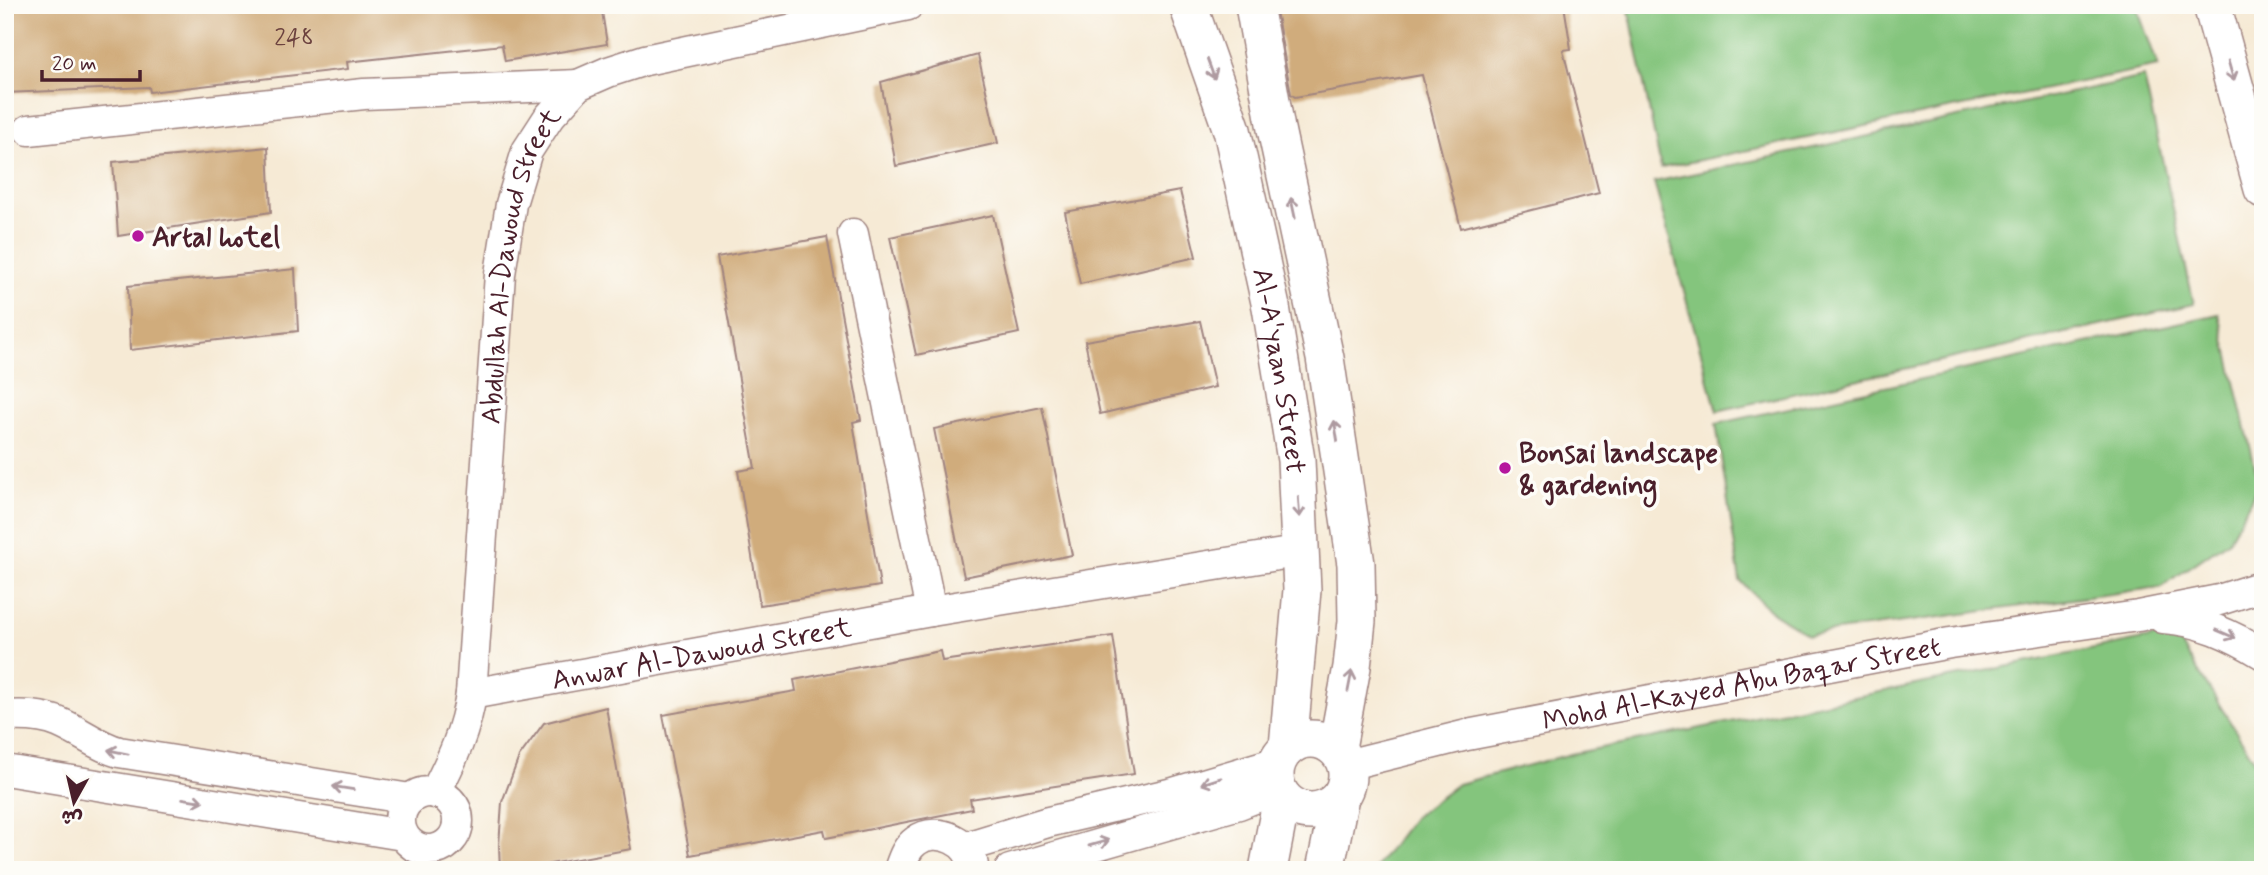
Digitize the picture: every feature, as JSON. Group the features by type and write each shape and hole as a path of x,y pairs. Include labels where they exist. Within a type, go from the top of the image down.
{"street":[{"name":"Abdullah Al-Dawoud Street","path":"408,850 400,822 402,809 423,796 459,744 468,719 500,274 511,204 527,151 549,117 578,85 608,72 645,60 908,5"},
{"name":"Al-A'yaan Street","path":"1188,5 1233,130 1271,307 1296,460 1302,551 1300,618 1268,870"},
{"name":"Al-A'yaan Street","path":"1254,5 1276,129 1325,358 1356,564 1357,621 1341,770 1325,870"},
{"path":"2212,5 2263,189"},
{"path":"29,130 363,93 578,85"},
{"path":"853,234 931,611"},
{"name":"Anwar Al-Dawoud Street","path":"471,694 931,611 1302,551"},
{"name":"Mohd Al-Kayed Abu Baqar Street","path":"1341,770 1467,735 1950,643 2138,616 2220,600 2263,586"},
{"name":"Mohd Al-Kayed Abu Baqar Street","path":"2138,616 2171,618 2203,625 2234,637 2263,654"},
{"path":"5,716 37,716 59,722 95,743 119,752 447,798 456,808 459,820 447,857 437,849 408,850 5,770"},
{"path":"53,778 59,768 64,745 59,722"},
{"path":"1010,870 1239,804 1281,774 1304,739 1312,738 1329,743 1341,770 1327,808 1311,811 1295,807 1281,774"},
{"path":"899,870 904,853 916,840 934,834 951,837 969,859 1048,822 1173,793 1281,774"}],"green space":[{"path":"1628,5 2136,5 2158,66 1661,168"},
{"path":"2144,77 2194,304 1717,411 1654,182"},
{"path":"2219,314 2259,484 2229,540 2161,587 1808,635 1773,613 1740,581 1716,424"},
{"path":"2174,633 2263,774 2263,870 1374,870 1413,818 1458,784 1571,754"}],"building":[{"path":"5,5 601,5 607,44 505,61 502,45 347,62 348,69 150,92 149,87 5,93"},
{"path":"1275,5 1564,5 1571,49 1563,50 1599,193 1461,228 1422,75 1295,97 1291,94"},
{"path":"978,55 998,143 896,166 881,82"},
{"path":"268,147 271,212 118,236 113,162"},
{"path":"1180,191 1196,257 1080,284 1065,212"},
{"path":"993,215 1019,333 916,355 890,237"},
{"path":"827,237 861,420 853,422 880,586 760,605 738,471 755,468 717,257"},
{"path":"295,269 298,331 130,350 128,286"},
{"path":"1200,321 1215,387 1100,414 1085,341"},
{"path":"1042,407 1072,555 964,577 934,429"},
{"path":"1113,636 1134,774 970,799 972,809 826,838 824,830 690,855 663,715 796,691 794,680 940,651 942,661"},
{"path":"606,707 631,849 518,870 500,870 502,802 519,757 544,723"}],"place":[{"name":"Artal hotel","path":"138,236"},
{"name":"Bonsai landscape & gardening","path":"1505,468"}]}
